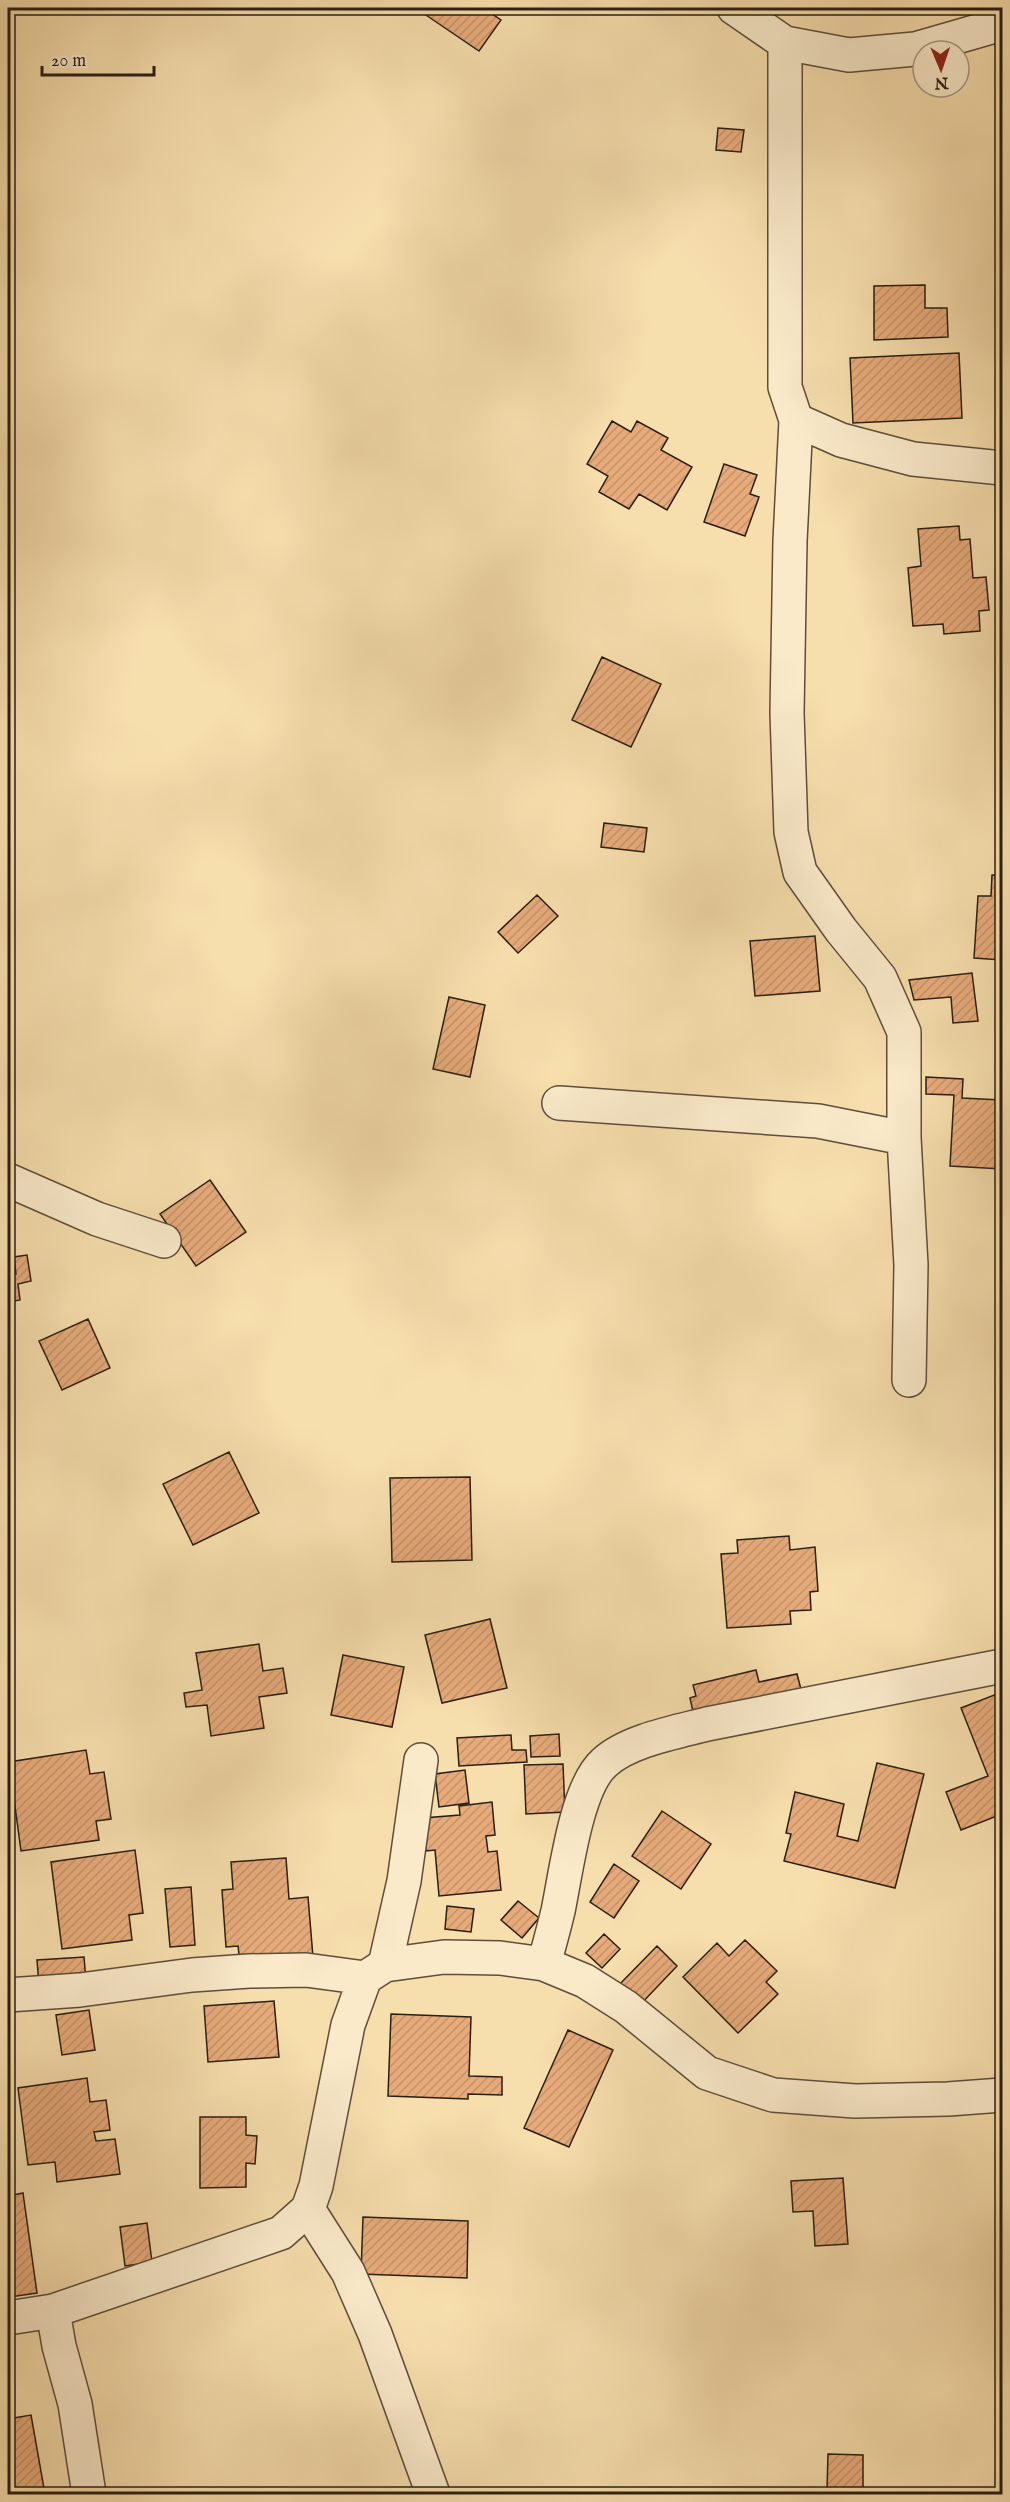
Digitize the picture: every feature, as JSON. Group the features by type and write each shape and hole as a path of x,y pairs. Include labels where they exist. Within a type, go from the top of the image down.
{"street":[{"path":"734,8 785,43 849,55 915,49 1002,24"},
{"path":"785,43 785,387 796,420 790,541 787,713 791,831 801,872 880,978 904,1032 904,1138 911,1265 909,1380"},
{"path":"796,420 841,440 913,459 1002,468"},
{"path":"559,1103 818,1121 904,1138"},
{"path":"8,1180 97,1219 164,1241"},
{"path":"544,1964 571,1841 588,1787 603,1763 627,1748 664,1735 1002,1666"},
{"path":"8,2318 53,2311 281,2233 308,2209 315,2186 348,2025 375,1972 404,1881 421,1760"},
{"path":"8,1995 80,1990 192,1975 306,1970 375,1972 444,1957 500,1958 544,1964 585,1981 626,2007 707,2073 773,2095 855,2101 1002,2095"},
{"path":"308,2209 348,2272 375,2334 433,2494"},
{"path":"53,2311 59,2346 75,2404 89,2494"}],"building":[{"path":"423,8 483,8 501,20 479,51 420,11"},
{"path":"718,128 744,130 741,152 716,150"},
{"path":"925,285 925,308 947,308 948,337 874,340 874,286"},
{"path":"959,353 962,418 853,423 850,358"},
{"path":"612,421 631,432 637,421 668,438 661,450 692,467 667,510 639,494 629,509 599,492 608,476 587,464"},
{"path":"724,464 757,475 750,494 759,497 745,536 704,522"},
{"path":"959,526 960,540 970,539 973,578 986,577 989,610 979,611 980,631 944,634 943,624 913,626 908,568 921,566 918,529"},
{"path":"602,657 661,684 631,747 572,720"},
{"path":"604,823 647,828 644,852 601,847"},
{"path":"992,875 1002,876 1002,960 974,958 978,896 991,896"},
{"path":"537,895 558,916 518,953 498,932"},
{"path":"815,936 820,991 755,996 750,941"},
{"path":"972,973 978,1021 953,1023 951,997 914,1000 909,980"},
{"path":"449,997 485,1005 470,1077 433,1069"},
{"path":"926,1077 963,1079 962,1098 1001,1100 1002,1092 1002,1169 950,1166 954,1095 926,1094"},
{"path":"210,1180 246,1232 196,1266 160,1214"},
{"path":"27,1255 31,1281 18,1284 20,1300 8,1302 8,1275 16,1274 14,1257"},
{"path":"88,1319 110,1368 62,1390 39,1341"},
{"path":"229,1452 259,1513 193,1545 163,1484"},
{"path":"470,1477 472,1560 392,1562 390,1478"},
{"path":"789,1536 790,1550 815,1547 818,1591 810,1592 811,1610 790,1611 791,1624 727,1628 721,1554 738,1553 737,1540"},
{"path":"490,1619 507,1688 442,1703 425,1635"},
{"path":"259,1644 263,1671 283,1668 287,1693 259,1697 264,1728 211,1736 207,1705 186,1707 184,1693 202,1690 196,1653"},
{"path":"343,1655 404,1667 392,1727 331,1715"},
{"path":"756,1670 759,1682 797,1674 803,1697 695,1721 690,1698 696,1696 693,1685"},
{"path":"1002,1692 1002,1814 961,1830 946,1792 988,1776 961,1708"},
{"path":"559,1734 560,1756 531,1757 530,1736"},
{"path":"511,1735 512,1750 526,1750 527,1762 459,1766 457,1738"},
{"path":"86,1750 90,1774 104,1772 111,1819 96,1821 99,1840 21,1851 9,1762"},
{"path":"877,1763 924,1774 895,1888 784,1861 791,1834 786,1833 795,1792 844,1804 837,1836 858,1841"},
{"path":"563,1764 565,1812 526,1814 524,1765"},
{"path":"465,1770 469,1803 439,1807 435,1774"},
{"path":"492,1802 495,1835 486,1836 488,1852 497,1851 501,1890 439,1896 435,1850 426,1851 423,1818 460,1815 459,1806"},
{"path":"662,1811 711,1844 681,1889 632,1856"},
{"path":"135,1850 143,1913 129,1915 132,1940 62,1949 51,1862"},
{"path":"286,1858 289,1899 308,1897 313,1957 240,1963 238,1946 226,1947 222,1890 233,1889 231,1862"},
{"path":"614,1864 639,1881 614,1918 590,1902"},
{"path":"191,1887 195,1945 170,1947 165,1889"},
{"path":"518,1901 539,1918 522,1938 501,1920"},
{"path":"447,1906 474,1909 471,1932 445,1929"},
{"path":"604,1934 620,1949 602,1968 586,1953"},
{"path":"745,1940 777,1971 766,1982 778,1994 738,2033 683,1977 717,1943 729,1956"},
{"path":"657,1946 677,1966 638,2007 617,1987"},
{"path":"84,1957 86,1981 39,1985 37,1960"},
{"path":"274,2001 279,2057 208,2062 204,2006"},
{"path":"89,2010 95,2050 62,2055 56,2015"},
{"path":"391,2014 471,2017 469,2076 502,2077 502,2095 468,2094 468,2099 388,2096"},
{"path":"568,2030 613,2050 569,2147 524,2128"},
{"path":"87,2078 90,2102 106,2100 110,2130 94,2132 96,2141 115,2139 120,2174 57,2182 55,2162 28,2165 18,2088"},
{"path":"200,2117 246,2117 246,2135 257,2136 255,2164 246,2163 246,2187 200,2188"},
{"path":"843,2178 848,2244 815,2246 813,2211 793,2212 791,2181"},
{"path":"23,2193 37,2293 10,2297 8,2196"},
{"path":"363,2217 468,2221 467,2278 361,2274"},
{"path":"147,2223 152,2262 125,2266 120,2227"},
{"path":"31,2415 45,2494 8,2494 8,2419"},
{"path":"828,2454 863,2455 863,2491 827,2490"}]}
